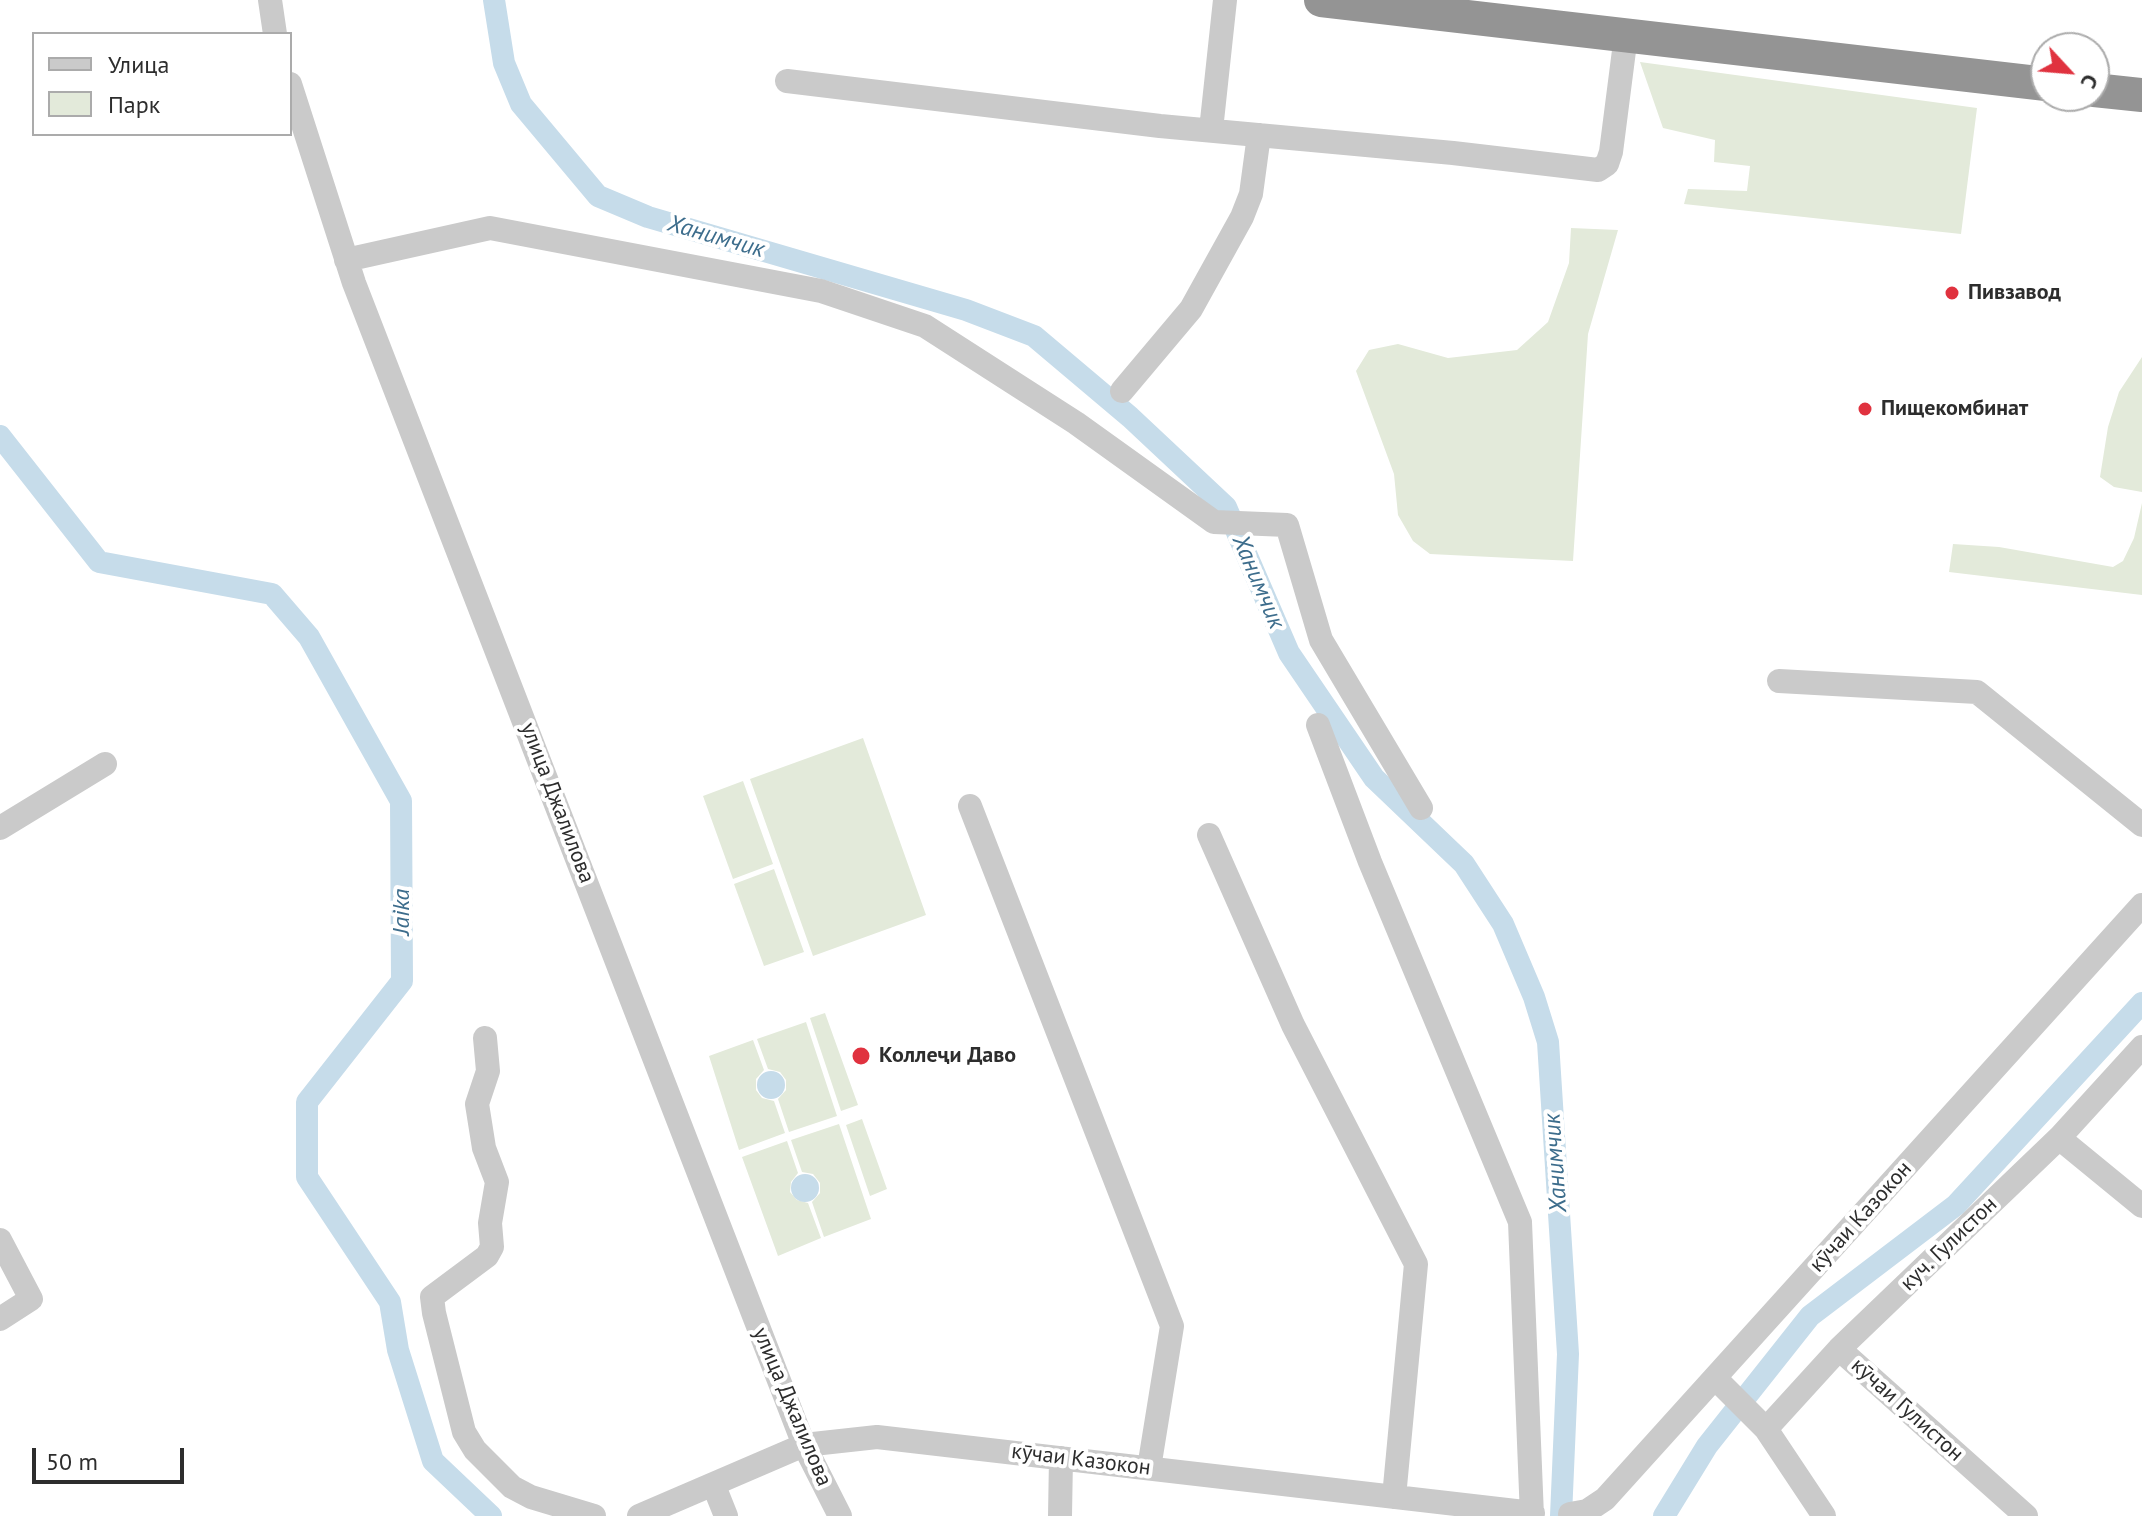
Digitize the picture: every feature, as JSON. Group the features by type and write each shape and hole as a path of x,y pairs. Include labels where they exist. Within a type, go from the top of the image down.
{"highway":[{"path":"1321,0 2030,82"},
{"path":"2110,92 2142,95"}],"street":[{"path":"270,0 275,32"},
{"path":"1211,130 1225,0"},
{"path":"787,81 1211,130 1598,170 1607,164 1611,152 1626,35"},
{"name":"улица Джалилова","path":"292,90 346,260 804,1445 840,1516"},
{"path":"1122,391 1191,309 1242,217 1251,194 1259,135"},
{"path":"346,260 490,228 821,291 925,326 1076,423 1214,522 1287,525 1321,640 1421,808"},
{"path":"1779,681 1977,692 2142,825"},
{"path":"1318,725 1370,862 1520,1222 1532,1514"},
{"path":"0,828 105,764"},
{"path":"970,806 1172,1326 1149,1468"},
{"path":"1209,835 1293,1025 1416,1264 1394,1497"},
{"name":"кӯчаи Казокон","path":"1570,1514 1587,1511 1605,1499 2142,905"},
{"path":"485,1038 488,1071 477,1104 484,1148 497,1182 497,1203 490,1223 492,1247 487,1256 432,1297 434,1313 464,1432 475,1450 512,1487 531,1497 594,1516"},
{"path":"2142,1047 2059,1138 2142,1206"},
{"name":"куч. Гулистон","path":"1839,1349 2059,1138"},
{"path":"0,1240 31,1299 0,1319"},
{"name":"кӯчаи Гулистон","path":"1766,1429 1839,1349 2026,1516"},
{"path":"1715,1378 1766,1429 1824,1516"},
{"name":"кӯчаи Казокон","path":"627,1516 640,1516 804,1445 877,1437 1532,1514"},
{"path":"1060,1516 1061,1458"},
{"path":"714,1486 726,1516"}],"green space":[{"path":"1640,62 1977,108 1961,234 1684,204 1688,189 1747,191 1750,166 1714,162 1715,140 1663,128"},
{"path":"1571,228 1618,230 1588,334 1573,561 1430,554 1413,541 1398,515 1394,474 1356,371 1369,350 1398,344 1448,358 1517,350 1548,322 1569,263"},
{"path":"2142,357 2142,492 2114,487 2100,477 2108,427 2119,392"},
{"path":"2142,503 2142,595 1949,572 1953,544 1999,547 2113,567 2123,561 2134,538"},
{"path":"863,738 926,915 813,956 750,779"},
{"path":"743,781 773,864 733,879 703,796"},
{"path":"774,869 804,952 764,966 734,884"},
{"path":"825,1013 858,1105 841,1111 810,1018"},
{"path":"806,1022 837,1116 789,1132 778,1099 786,1090 786,1080 780,1072 768,1069 757,1039"},
{"path":"753,1040 764,1070 756,1079 756,1090 762,1098 774,1101 785,1133 739,1150 709,1056"},
{"path":"862,1119 887,1189 870,1196 846,1125"},
{"path":"839,1124 871,1219 824,1237 812,1202 820,1193 820,1183 813,1174 802,1172 791,1140"},
{"path":"787,1141 798,1173 791,1182 790,1192 797,1200 808,1203 821,1238 778,1256 742,1157"}],"water":[{"path":"771,1071 781,1075 785,1085 781,1095 771,1099 761,1095 757,1085 761,1075"},
{"path":"805,1174 815,1178 819,1188 815,1198 805,1202 795,1198 791,1188 795,1178"}],"waterway":[{"name":"Ханимчик","path":"494,0 504,63 521,104 598,196 648,217 966,310 1034,336 1130,417 1226,507 1289,653 1374,778 1464,864 1503,924 1534,997 1548,1042 1568,1354 1561,1516"},
{"name":"Jaika","path":"0,436 99,562 272,594 309,637 401,801 402,981 307,1102 307,1177 390,1302 398,1350 433,1461 491,1516"},
{"name":"Ханимчик","path":"1664,1516 1707,1446 1810,1316 1956,1205 2142,1003"}],"place":[{"name":"Пивзавод","path":"1952,293"},
{"name":"Пищекомбинат","path":"1865,409"},
{"name":"Коллеҷи Даво","path":"861,1056"}]}
